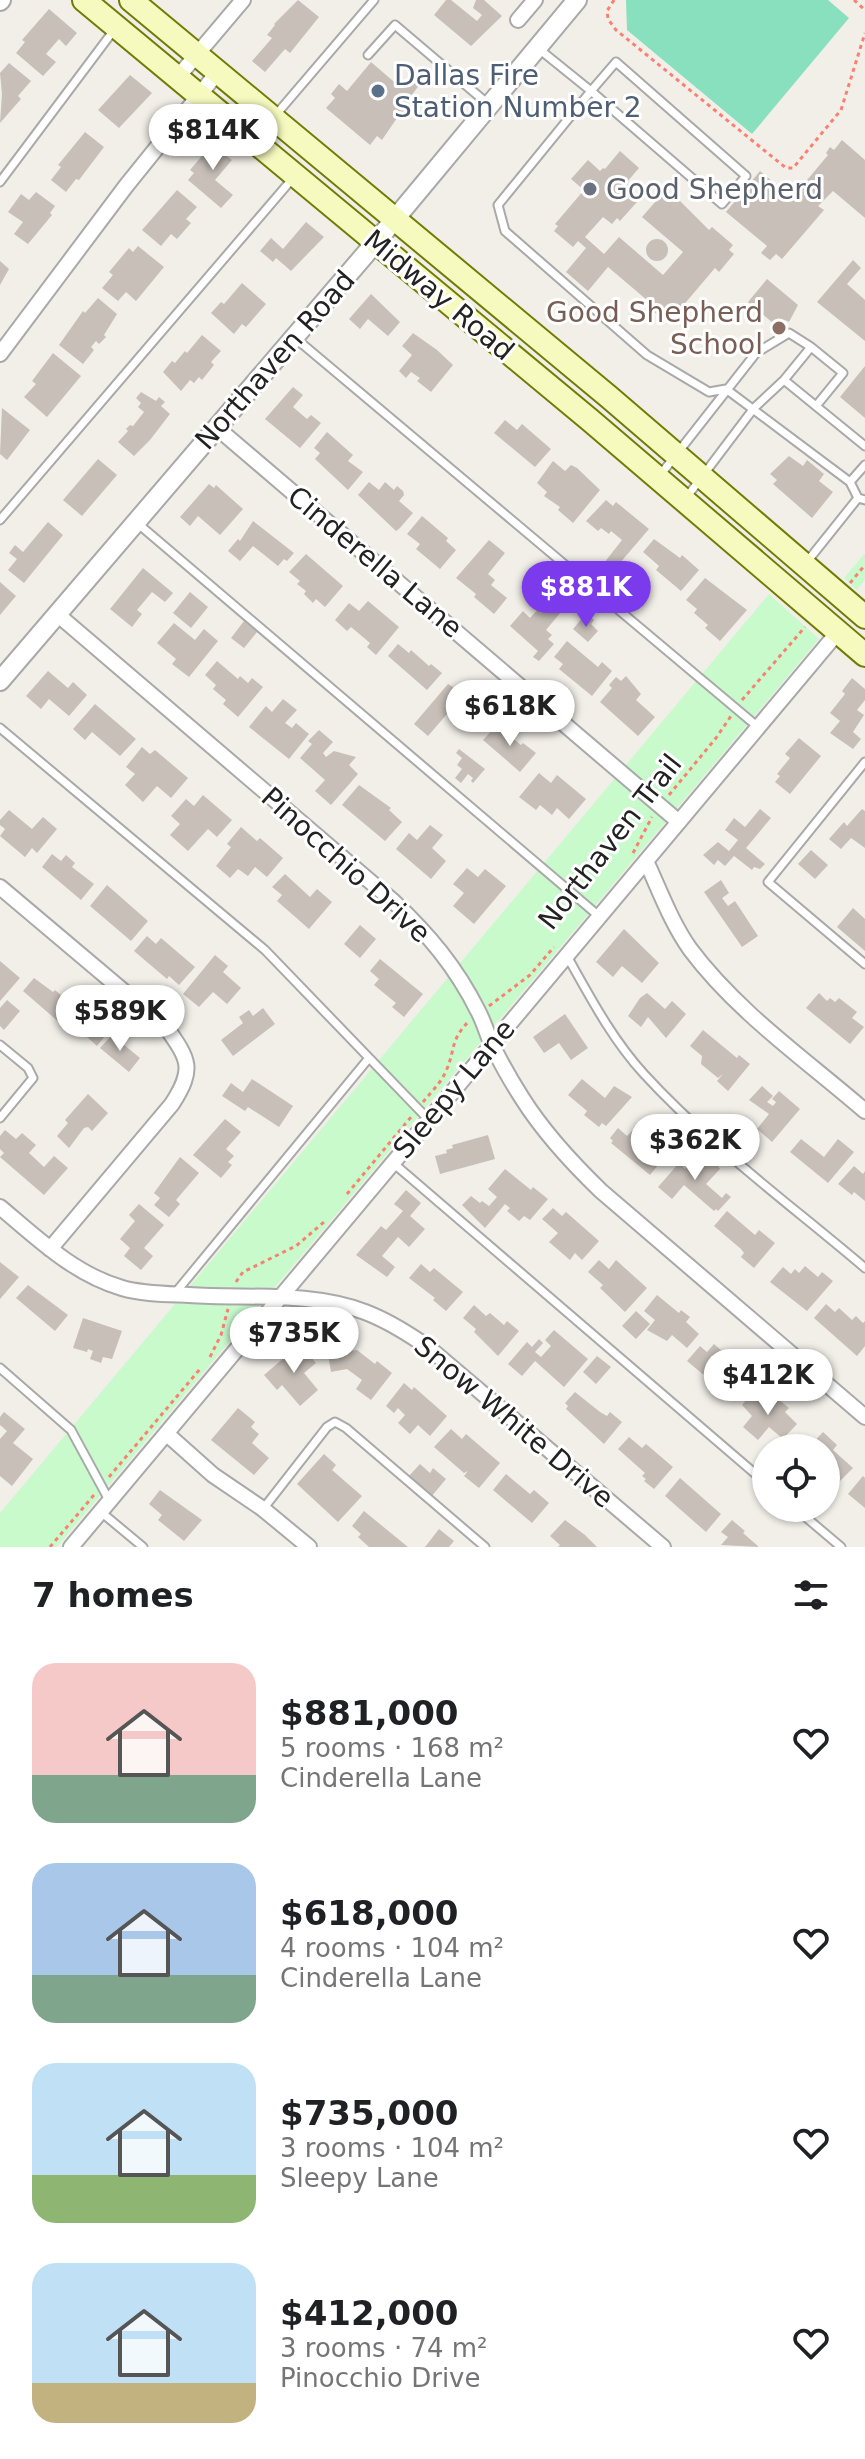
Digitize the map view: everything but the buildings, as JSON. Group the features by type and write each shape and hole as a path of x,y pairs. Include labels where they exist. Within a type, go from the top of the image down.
{"main road":[{"name":"Midway Road","path":"84,0 685,500 865,655"},
{"name":"Midway Road","path":"131,0 865,617"}],"street":[{"path":"177,78 243,0"},
{"path":"518,20 535,0"},
{"name":"Northaven Road","path":"0,681 375,243 577,0"},
{"path":"0,354 217,73"},
{"name":"Cinderella Lane","path":"216,427 679,822"},
{"name":"Pinocchio Drive","path":"57,614 393,901 431,938 457,973 480,1013 492,1044 540,1125 573,1164 613,1202 865,1417"},
{"name":"Sleepy Lane","path":"71,1547 392,1162 423,1114 492,1044 838,632"},
{"path":"646,861 671,917 690,948 718,982 865,1111"},
{"path":"0,887 166,1027 187,1056 186,1082 172,1104 50,1249"},
{"name":"Snow White Drive","path":"0,1207 83,1273 124,1288 231,1298 325,1302 363,1311 399,1327 429,1348 663,1547"},
{"path":"167,1434 213,1475 263,1509 309,1547"}],"lane":[{"path":"272,119 374,0"},
{"path":"368,55 395,25 490,105"},
{"path":"0,182 116,27"},
{"path":"537,48 591,91 722,204 746,176 616,62 591,91 498,205 505,231 647,355 709,392 726,389 850,482 862,499 804,565"},
{"path":"0,520 295,176"},
{"path":"658,478 756,353 789,333 843,373 816,406"},
{"path":"294,337 758,727"},
{"path":"685,500 754,408 784,380 811,347"},
{"path":"784,380 865,446"},
{"path":"850,482 865,465"},
{"path":"136,522 600,917"},
{"path":"0,728 265,950 423,1114"},
{"path":"865,762 768,882 865,964"},
{"path":"567,956 608,1027 643,1072 694,1123 865,1268"},
{"path":"0,1045 28,1068 33,1078 0,1118"},
{"path":"174,1294 369,1058"},
{"path":"392,1162 752,1471"},
{"path":"0,1368 71,1430 101,1487 106,1506 143,1547"},
{"path":"263,1509 327,1427 335,1422 346,1428 485,1547"},
{"path":"812,1522 841,1547"}],"path":[{"path":"614,0 607,11 608,19 616,30 786,168 793,168 841,110 865,33"},
{"path":"854,0 865,10"},
{"path":"846,587 865,565"},
{"name":"Northaven Trail","path":"632,856 660,806 808,624"},
{"name":"Northaven Trail","path":"341,1201 423,1114 447,1069 452,1044 459,1031 530,975 560,940"},
{"path":"211,1357 243,1272 296,1246 332,1212"},
{"path":"50,1547 201,1368"}],"green space":[{"path":"626,0 828,0 849,18 752,134 627,30"},
{"path":"865,553 865,580 857,590 844,578"},
{"path":"769,594 819,639 57,1547 0,1547 0,1513"}],"place":[{"name":"Dallas Fire Station Number 2","path":"378,91"},
{"name":"Good Shepherd","path":"590,189"},
{"name":"Good Shepherd School","path":"779,328"}]}
